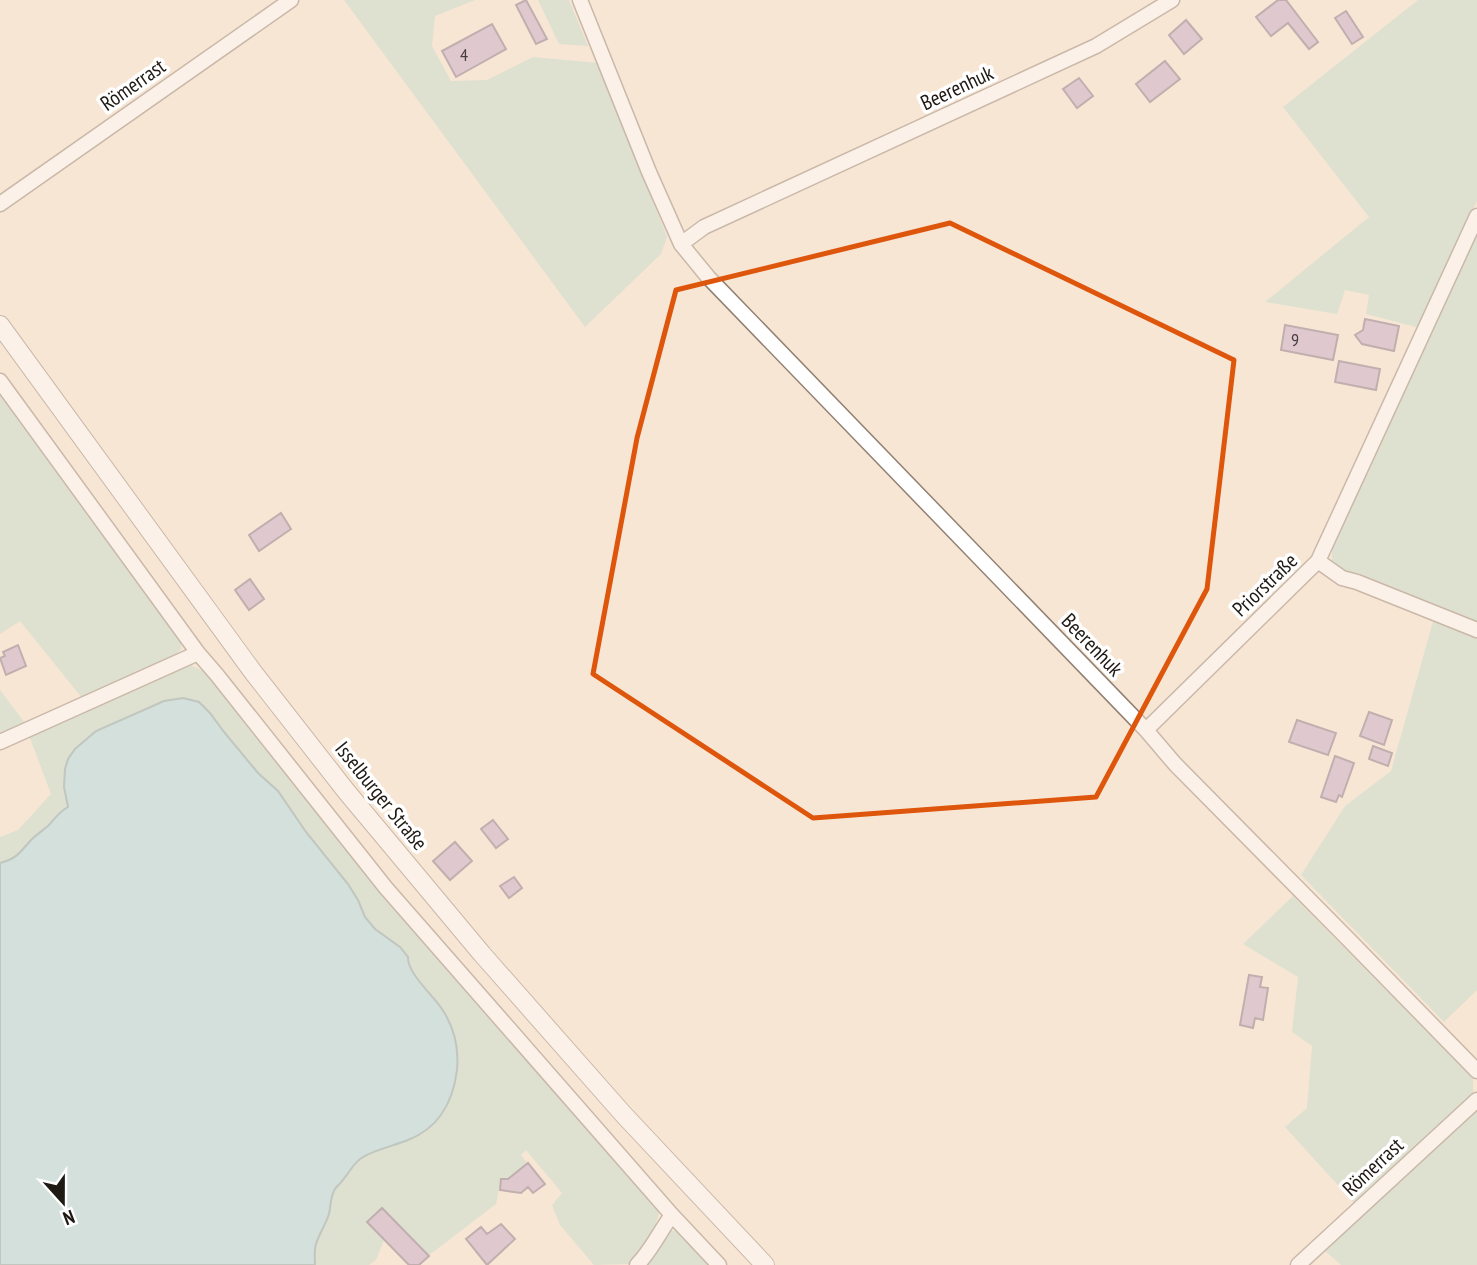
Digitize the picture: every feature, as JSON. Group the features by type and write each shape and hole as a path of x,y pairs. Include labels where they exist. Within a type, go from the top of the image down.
{"main road":[{"name":"Isselburger Straße","path":"0,325 253,672 346,791 482,954 765,1265"}],"street":[{"name":"Römerrast","path":"0,204 291,0"},
{"name":"Beerenhuk","path":"580,0 681,244 708,277 1146,730 1175,764 1477,1071"},
{"name":"Beerenhuk","path":"681,244 704,227 1097,46 1172,0"},
{"path":"1318,561 1477,216"},
{"path":"0,381 198,653 386,888 672,1215 719,1265"},
{"name":"Priorstraße","path":"1146,730 1318,561 1342,578 1477,630"},
{"path":"0,742 198,653"},
{"name":"Römerrast","path":"1298,1265 1477,1100"},
{"path":"637,1265 672,1215"}],"highlighted area":[{"path":"950,223 1234,360 1207,589 1096,797 813,818 593,674 637,438 676,290"}],"green space":[{"path":"344,0 475,0 435,16 432,46 451,81 487,80 533,57 598,63 667,237 661,254 585,327"},
{"path":"538,0 569,0 588,46 559,44"},
{"path":"1418,0 1477,0 1477,201 1420,328 1366,314 1369,295 1345,290 1337,314 1265,302 1369,217 1283,107"},
{"path":"1477,229 1477,623 1345,577 1332,564 1332,547"},
{"path":"0,388 181,637 181,649 169,661 82,698 20,621 0,634"},
{"path":"1434,618 1477,635 1477,990 1444,1022 1301,875 1345,806 1391,771"},
{"path":"187,664 204,671 214,680 360,866 491,1020 661,1207 652,1236 630,1264 594,1265 560,1225 552,1205 562,1193 526,1150 521,1155 528,1164 511,1180 501,1179 496,1204 428,1256 382,1208 367,1222 384,1240 376,1260 369,1265 315,1265 315,1245 329,1213 330,1202 335,1189 354,1163 380,1149 425,1132 443,1114 449,1098 437,1002 412,970 400,947 375,929 365,917 348,884 306,832 278,791 258,773 210,713 164,701 96,731 75,749 64,787 69,807 57,815 18,854 0,863 0,837 18,830 51,794 28,733"},
{"path":"0,690 25,723 0,736"},
{"path":"1293,896 1473,1078 1473,1094 1465,1105 1354,1203 1285,1127 1307,1108 1312,1046 1292,1032 1298,977 1243,944"},
{"path":"1477,1110 1477,1265 1341,1265 1325,1251"},
{"path":"683,1229 716,1265 645,1265 666,1232"}],"water":[{"path":"183,698 199,702 258,773 278,791 306,832 348,884 365,917 408,957 412,970 442,1009 453,1031 457,1070 452,1093 436,1121 419,1135 368,1154 354,1165 333,1192 329,1214 315,1246 315,1265 0,1265 0,863 18,854 68,807 64,787 65,769 75,749 96,731 164,701"}],"building":[{"path":"526,0 547,39 536,44 516,5"},
{"path":"1278,0 1286,0 1318,42 1309,49 1288,23 1271,36 1256,17"},
{"path":"1346,11 1363,37 1352,44 1335,18"},
{"path":"1186,20 1202,39 1184,54 1169,35"},
{"path":"492,24 506,49 456,77 442,51"},
{"path":"1165,61 1180,79 1150,102 1136,84"},
{"path":"1079,78 1093,96 1077,108 1063,89"},
{"path":"1365,319 1399,326 1394,351 1362,344 1355,335 1363,330"},
{"path":"1285,325 1338,335 1333,360 1281,350"},
{"path":"1339,361 1380,369 1376,390 1335,382"},
{"path":"281,513 291,529 259,551 249,535"},
{"path":"250,579 264,599 249,610 235,590"},
{"path":"18,645 26,666 6,675 0,658 5,656 3,652"},
{"path":"1369,712 1392,720 1384,745 1360,736"},
{"path":"1297,720 1336,733 1328,755 1289,742"},
{"path":"1373,746 1392,753 1388,766 1369,759"},
{"path":"1335,756 1354,763 1342,797 1339,795 1336,802 1321,797"},
{"path":"493,820 508,839 496,848 481,829"},
{"path":"455,842 472,861 450,880 433,861"},
{"path":"514,877 522,888 509,898 500,886"},
{"path":"1249,975 1262,977 1260,987 1268,988 1263,1020 1255,1018 1253,1028 1240,1025"},
{"path":"528,1163 545,1184 533,1193 528,1187 521,1193 500,1190 501,1179 508,1179"},
{"path":"382,1208 429,1256 419,1265 409,1265 367,1222"},
{"path":"501,1224 515,1239 487,1265 466,1239 481,1227 487,1234"}]}
